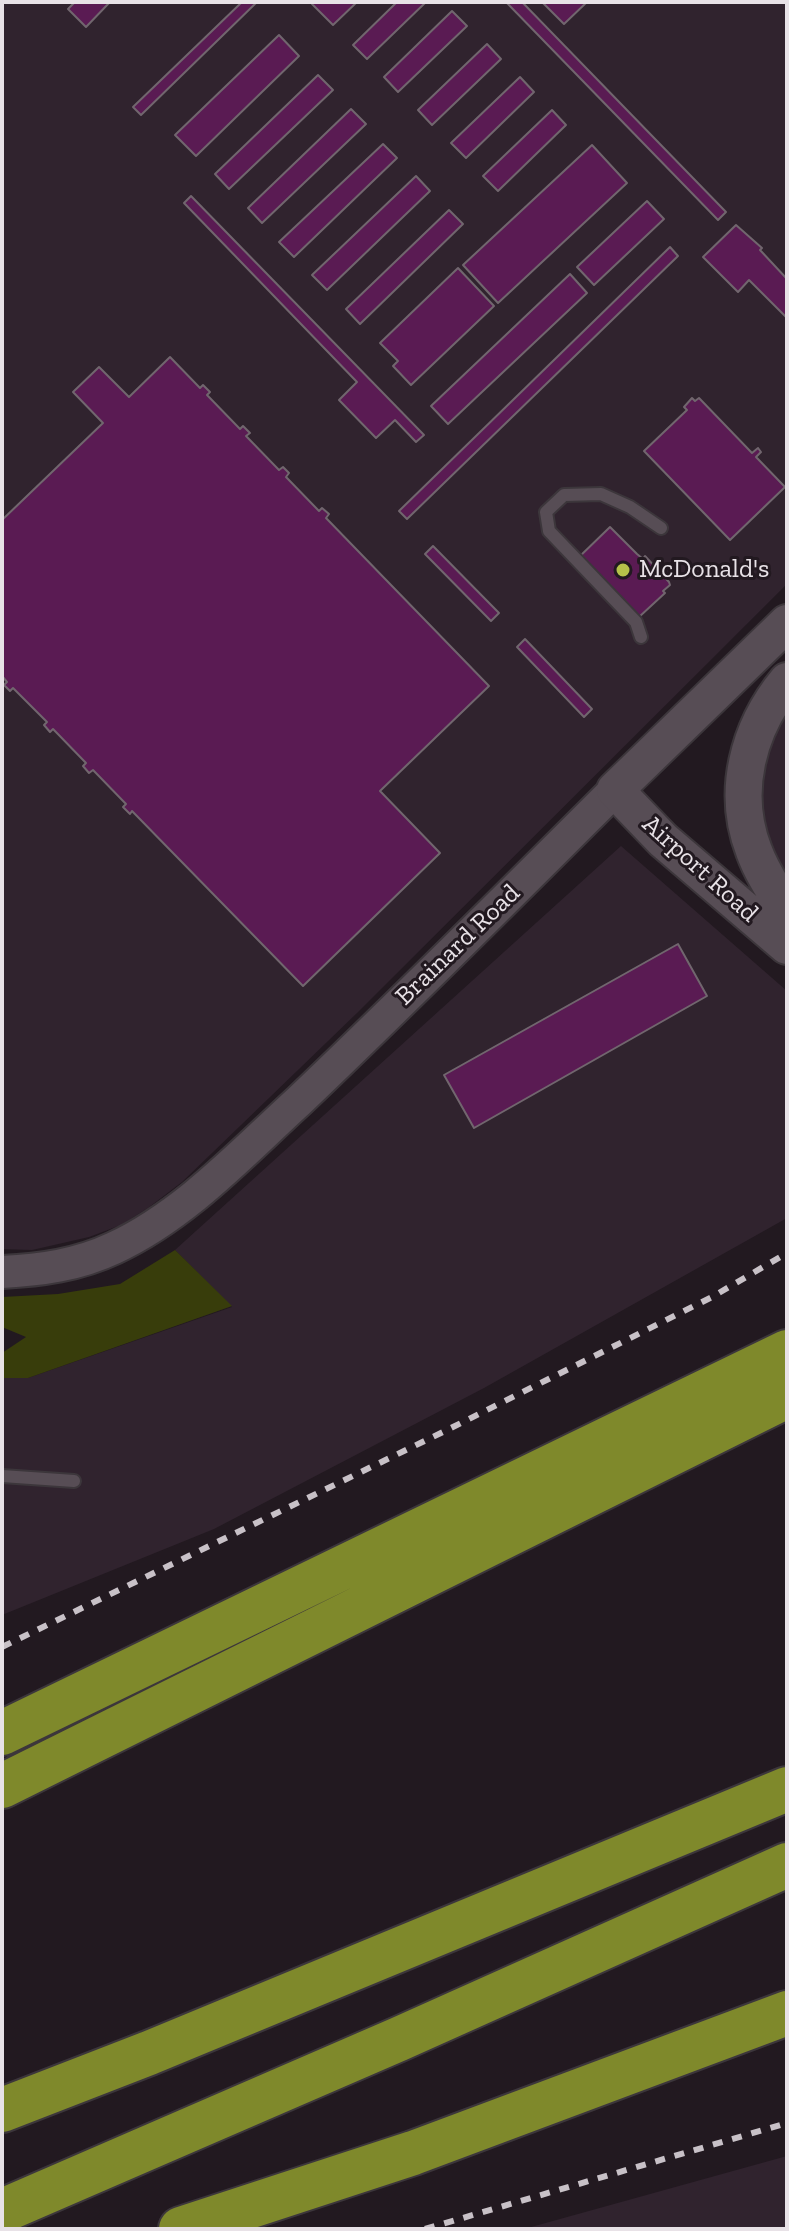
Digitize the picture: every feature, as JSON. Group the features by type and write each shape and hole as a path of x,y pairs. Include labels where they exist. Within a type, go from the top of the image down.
{"highway":[{"path":"2,1733 787,1352"},
{"path":"2,1786 787,1396"},
{"path":"2,2110 149,2053 787,1789"},
{"path":"2,2211 387,2044 787,1865"},
{"path":"2,2181 494,1972 659,1922"},
{"path":"2,2139 106,2101 219,2054 328,1977"},
{"path":"181,2229 413,2153 787,2013"}],"main road":[{"name":"Brainard Road","path":"615,790 787,623"},
{"path":"787,681 756,730 747,759 743,792 752,848 787,911"},
{"name":"Airport Road","path":"615,790 663,840 787,946"}],"street":[{"name":"Brainard Road","path":"2,1272 54,1269 114,1248 166,1217 221,1173 347,1054 615,790"}],"lane":[{"path":"641,637 636,622 549,531 546,512 564,495 601,494 630,507 661,528"},
{"path":"2,1476 74,1481"}],"shaded area":[{"path":"2,2 787,2 787,584 357,1013 182,1182 121,1225 89,1237 32,1250 2,1249"},
{"path":"787,703 787,882 759,818 756,768"},
{"path":"621,846 787,991 787,1218 484,1388 214,1529 2,1615 2,1378 28,1378 232,1307 175,1250"},
{"path":"787,2156 787,2229 524,2229"}],"green space":[{"path":"175,1250 232,1306 28,1378 2,1378 2,1353 26,1337 2,1327 2,1297 58,1294 120,1284"}],"building":[{"path":"75,2 110,2 86,27 68,9"},
{"path":"242,2 257,2 141,115 133,107"},
{"path":"357,2 333,25 312,4"},
{"path":"397,2 426,2 367,59 353,45"},
{"path":"506,2 522,2 726,212 718,220"},
{"path":"542,2 587,2 564,24"},
{"path":"452,11 467,26 398,92 384,77"},
{"path":"279,35 299,56 196,156 175,135"},
{"path":"487,44 501,59 432,125 418,110"},
{"path":"318,75 333,90 229,189 215,174"},
{"path":"520,77 534,92 466,158 451,143"},
{"path":"351,109 366,124 262,223 248,208"},
{"path":"552,110 566,125 498,191 483,176"},
{"path":"383,144 397,158 294,257 279,242"},
{"path":"592,145 627,183 498,303 463,265"},
{"path":"416,176 430,191 327,290 312,275"},
{"path":"191,196 424,435 416,442 395,420 376,438 339,400 357,382 184,203"},
{"path":"647,201 664,219 594,285 577,267"},
{"path":"449,210 463,224 360,324 346,309"},
{"path":"736,225 762,248 760,250 787,279 787,318 749,280 738,292 703,257"},
{"path":"670,247 678,256 407,519 399,511"},
{"path":"458,268 494,306 411,385 393,366 398,361 380,343"},
{"path":"570,274 587,293 448,424 431,406"},
{"path":"170,357 200,388 203,385 210,392 207,395 240,429 243,426 250,433 246,436 279,470 283,467 289,473 286,477 319,511 322,508 329,514 326,518 489,686 380,791 440,853 303,986 132,811 130,814 123,807 126,804 93,770 89,773 83,766 86,763 53,729 50,732 44,725 47,722 13,688 10,691 4,685 7,682 2,676 2,520 103,423 73,392 99,367 129,397"},
{"path":"692,398 695,401 699,398 752,453 758,448 761,452 756,457 785,487 730,540 644,451 687,410 684,407"},
{"name":"McDonald's","path":"610,527 643,559 645,556 670,585 639,617 577,559"},
{"path":"433,546 499,613 491,621 425,554"},
{"path":"525,639 592,709 584,717 517,647"},
{"path":"678,944 707,996 474,1128 444,1075"}],"railway":[{"path":"2,1647 712,1297 787,1253"},
{"path":"425,2229 787,2123"}],"place":[{"name":"McDonald's","path":"623,570"}]}
